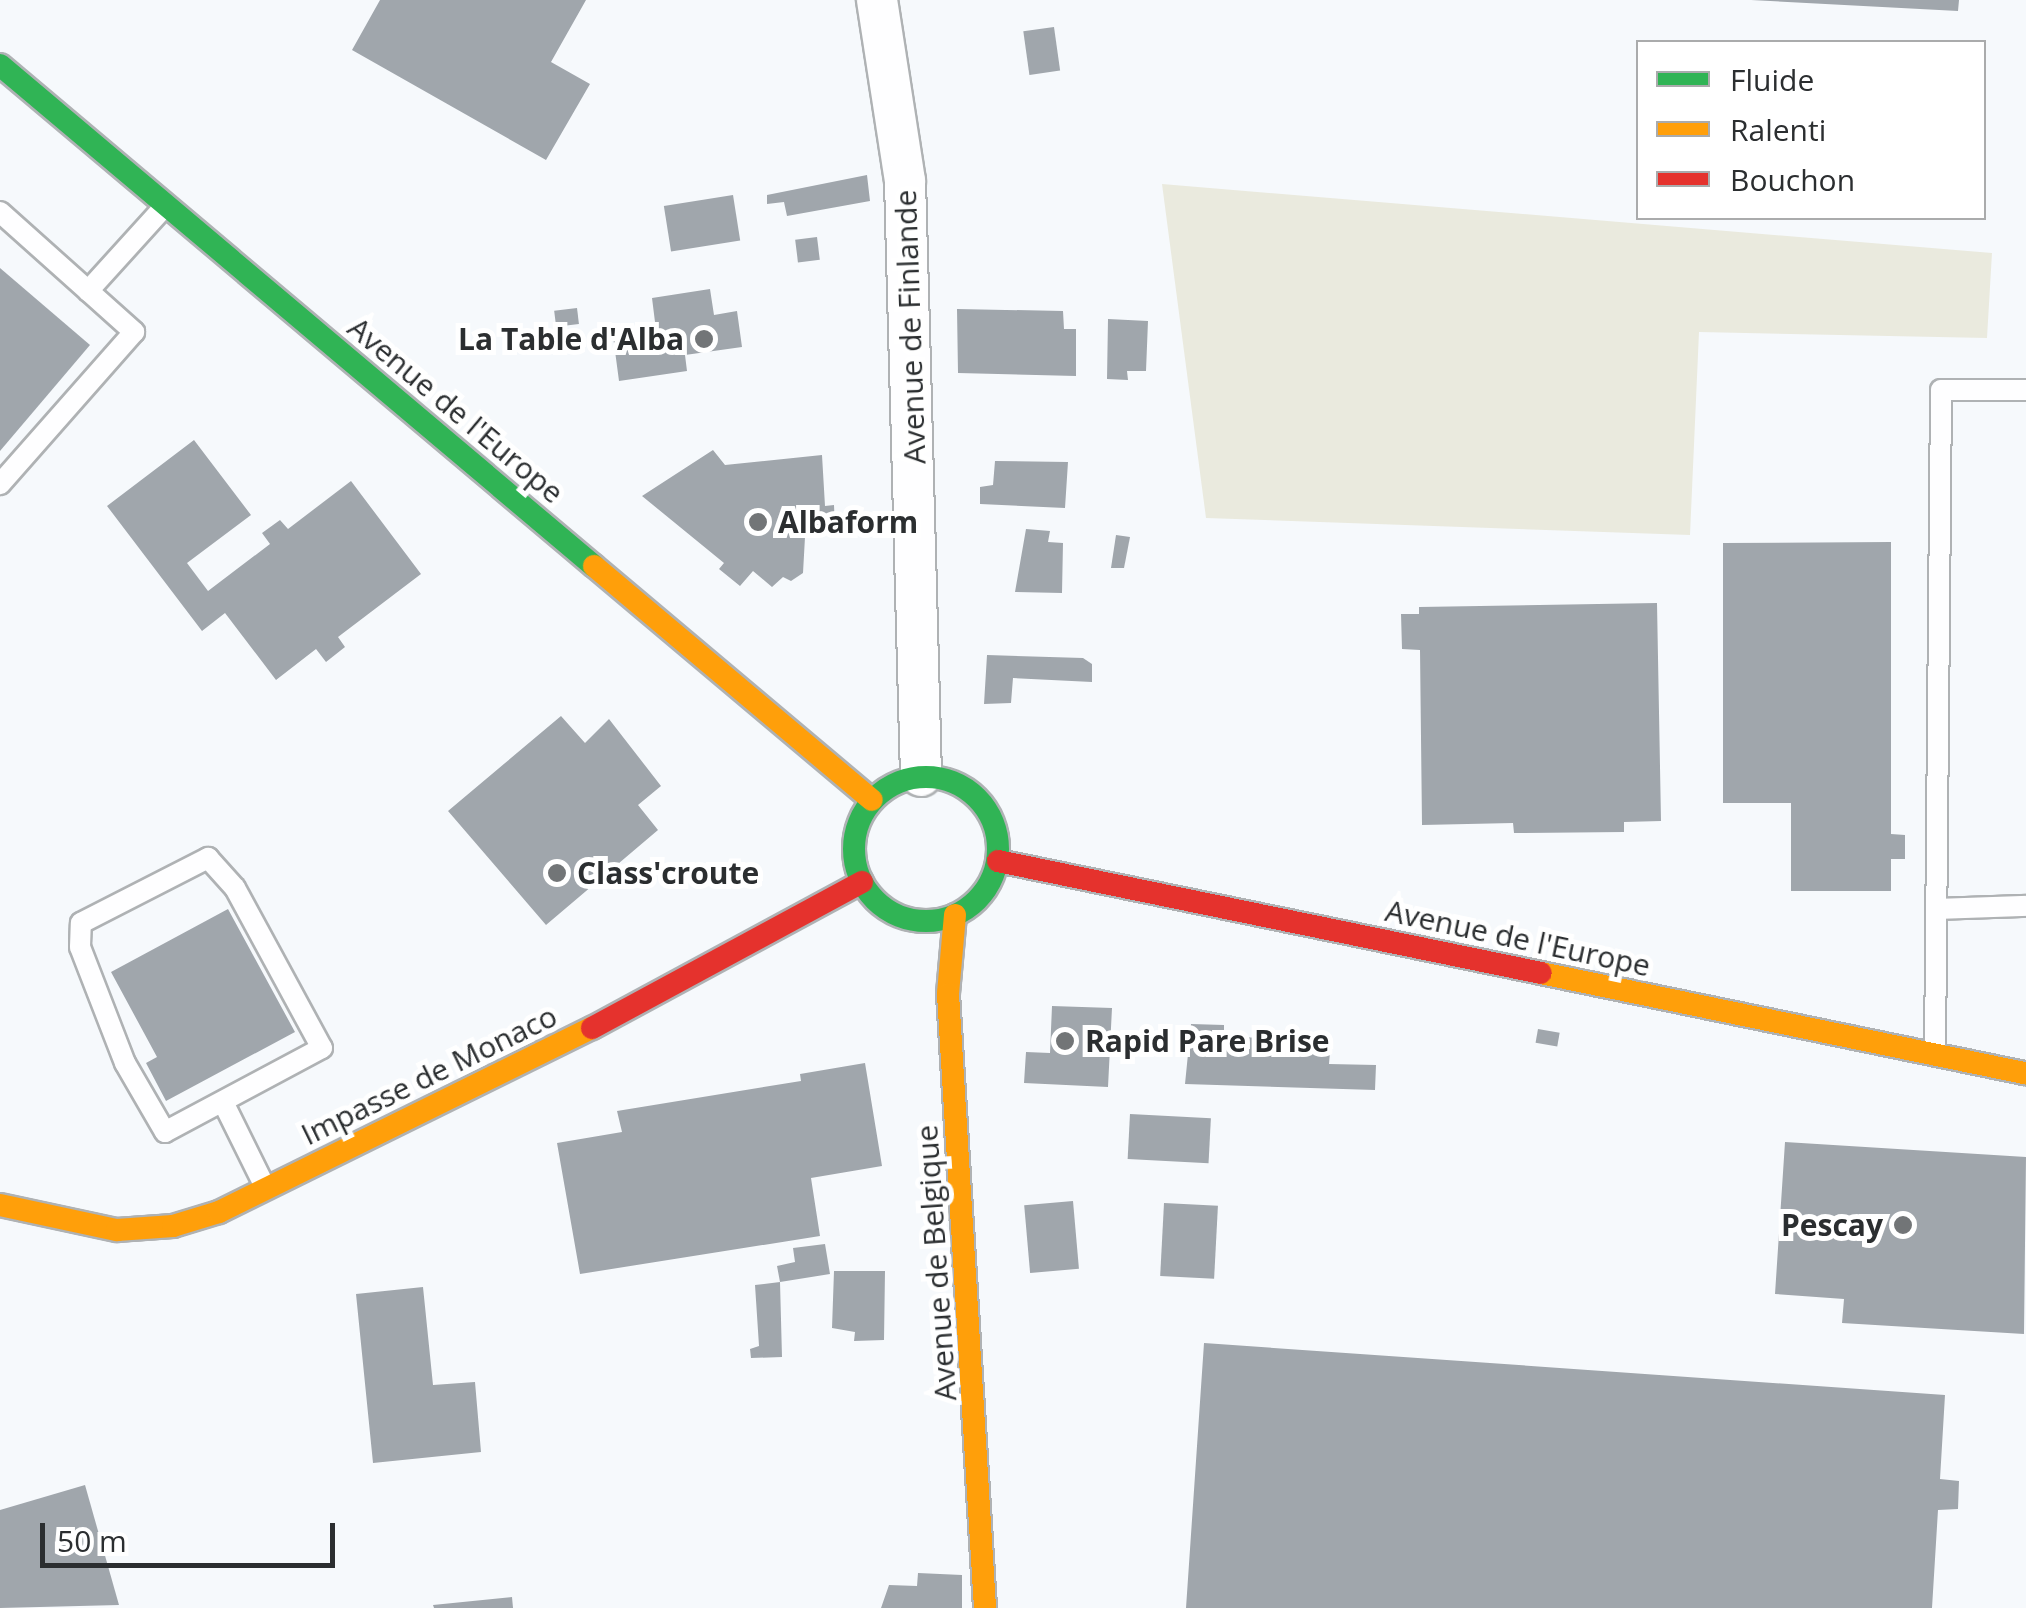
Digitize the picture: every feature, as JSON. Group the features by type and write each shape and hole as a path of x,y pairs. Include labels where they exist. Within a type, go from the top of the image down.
{"street":[{"name":"Avenue de Finlande","path":"878,0 905,182 921,776"},
{"name":"Avenue de l'Europe","path":"0,66 872,800"},
{"path":"921,776 943,778 980,800 998,840 998,861 983,894 956,915 934,921 892,913 862,882 854,840 872,800 921,776"},
{"name":"Avenue de l'Europe","path":"998,861 2026,1073"},
{"name":"Impasse de Monaco","path":"0,1205 117,1230 174,1226 266,1189 642,1004 862,882"},
{"name":"Avenue de Belgique","path":"956,915 948,994 985,1608"}],"lane":[{"path":"88,291 166,205"},
{"path":"0,212 134,332 0,484"},
{"path":"1935,1054 1941,390 2026,390"},
{"path":"208,858 235,888 322,1048 223,1102 165,1132 125,1063 80,947 81,922 208,858"},
{"path":"1939,909 2026,906"},
{"path":"223,1102 266,1189"}],"shaded area":[{"path":"1162,184 1992,253 1987,338 1699,332 1690,535 1206,518"}],"building":[{"path":"380,0 586,0 551,62 590,84 546,160 352,50"},
{"path":"1751,0 1959,0 1958,11"},
{"path":"1054,27 1060,71 1029,75 1023,31"},
{"path":"867,175 870,201 787,216 784,202 767,204 767,195"},
{"path":"733,195 740,240 671,251 664,206"},
{"path":"817,237 820,260 798,263 795,240"},
{"path":"0,268 90,345 0,451"},
{"path":"710,289 714,315 737,311 742,347 685,355 687,371 619,381 613,336 656,330 652,298"},
{"path":"577,308 579,324 556,327 554,311"},
{"path":"957,309 1063,311 1064,329 1076,329 1076,376 958,373"},
{"path":"1108,319 1148,321 1146,371 1127,371 1128,380 1107,379"},
{"path":"194,440 251,515 187,563 208,591 270,544 262,533 280,520 288,529 351,481 421,574 338,637 345,647 326,662 316,649 276,680 225,613 202,631 107,506"},
{"path":"713,450 725,465 822,455 825,506 834,505 835,529 805,537 803,573 791,581 783,577 772,587 753,571 740,586 719,569 724,563 642,496"},
{"path":"995,461 1068,462 1065,508 980,504 980,487 993,485"},
{"path":"1026,529 1050,531 1048,542 1063,543 1062,593 1015,592"},
{"path":"1116,535 1130,537 1124,568 1111,568"},
{"path":"1891,542 1891,834 1905,835 1905,859 1891,859 1891,891 1791,891 1791,803 1723,803 1723,543"},
{"path":"1657,603 1661,821 1624,822 1624,832 1514,833 1513,823 1422,825 1420,650 1402,649 1401,614 1419,614 1419,607"},
{"path":"987,655 1083,658 1092,664 1092,682 1013,678 1011,703 984,704"},
{"path":"561,716 585,743 609,719 661,786 638,805 658,830 546,925 448,811"},
{"path":"228,909 295,1032 166,1101 146,1063 157,1057 111,972"},
{"path":"1052,1006 1112,1008 1108,1087 1024,1083 1026,1052 1050,1053"},
{"path":"1191,1024 1224,1025 1224,1036 1260,1038 1259,1049 1330,1052 1329,1064 1376,1065 1375,1090 1185,1084"},
{"path":"1538,1029 1560,1033 1557,1047 1536,1043"},
{"path":"865,1063 882,1166 811,1178 820,1236 580,1274 557,1143 622,1132 617,1111 801,1081 800,1074"},
{"path":"1130,1114 1211,1118 1209,1163 1128,1159"},
{"name":"Pescay","path":"1785,1142 2026,1157 2024,1334 1842,1323 1844,1299 1775,1294"},
{"path":"1073,1201 1079,1269 1030,1273 1024,1205"},
{"path":"1164,1203 1218,1206 1214,1279 1160,1276"},
{"path":"825,1244 830,1274 780,1282 777,1266 795,1262 793,1248"},
{"path":"834,1271 885,1271 884,1340 854,1341 855,1332 832,1328"},
{"path":"780,1282 782,1357 751,1358 750,1349 759,1346 755,1285"},
{"path":"423,1287 433,1385 475,1382 481,1452 373,1463 356,1294"},
{"path":"1204,1343 1945,1395 1940,1479 1959,1481 1958,1509 1938,1510 1932,1608 1186,1608"},
{"path":"85,1485 119,1605 0,1608 0,1510"},
{"path":"918,1573 962,1575 962,1608 881,1608 889,1585 917,1586"},
{"path":"512,1597 513,1608 433,1605"}],"traffic: fast":[{"path":"0,65 594,566"},
{"path":"926,777 954,783 977,798 992,821 998,849 992,877 977,900 954,915 926,921 898,915 875,900 860,877 854,849 860,821 875,798 898,783 926,777"}],"traffic: slow":[{"path":"594,566 872,800"},
{"path":"955,915 948,994 985,1608"},
{"path":"1541,973 2026,1073"},
{"path":"0,1205 117,1230 173,1226 219,1212 592,1028"}],"traffic: jam":[{"path":"998,861 1541,973"},
{"path":"592,1028 862,882"}],"place":[{"name":"La Table d'Alba","path":"704,339"},
{"name":"Albaform","path":"758,522"},
{"name":"Class'croute","path":"557,873"},
{"name":"Rapid Pare Brise","path":"1065,1041"},
{"name":"Pescay","path":"1903,1225"}]}
